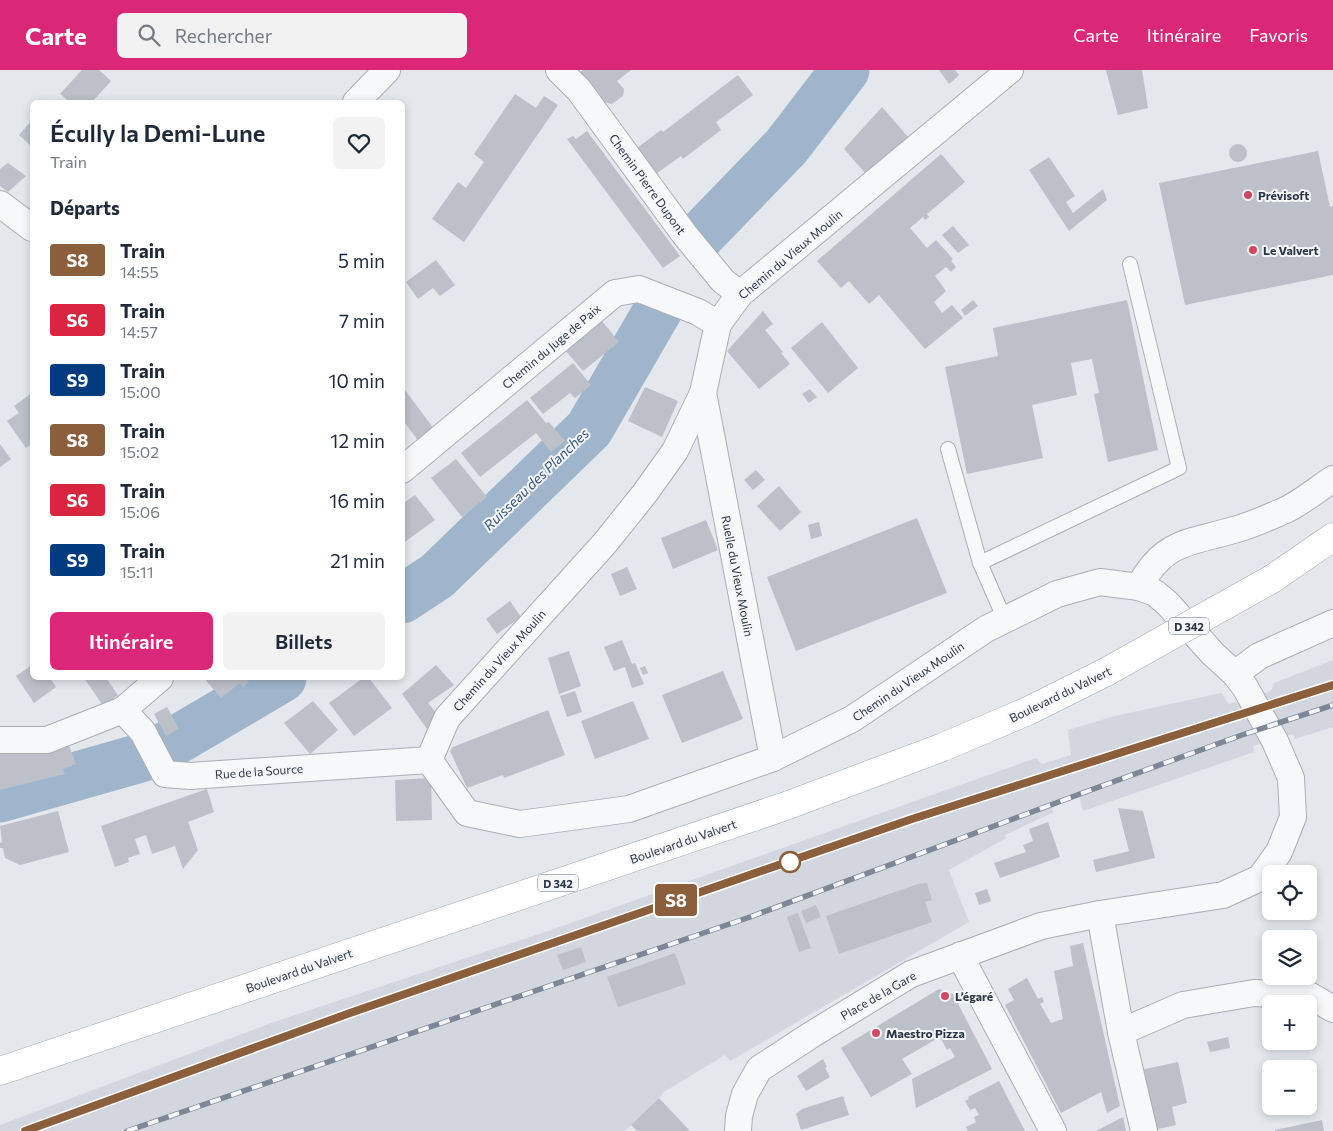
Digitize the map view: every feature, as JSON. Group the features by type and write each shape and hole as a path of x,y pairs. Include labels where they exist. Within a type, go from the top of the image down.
{"main road":[{"name":"Boulevard du Valvert","path":"0,1071 783,807 943,747 1028,711 1106,672 1272,579 1333,537"}],"street":[{"path":"358,100 387,70"},
{"name":"Chemin Pierre Dupont","path":"559,70 579,90 685,234 731,287"},
{"name":"Chemin du Vieux Moulin","path":"1010,70 731,287 708,318 703,393 675,451 645,493 605,543 448,718 430,760 467,813 520,824 629,809 773,758 852,719 986,629 1058,594 1100,582 1139,587 1156,593 1213,654 1235,674"},
{"path":"0,204 30,226"},
{"name":"Chemin du Juge de Paix","path":"405,468 615,293 639,289 708,318"},
{"name":"Ruelle du Vieux Moulin","path":"703,393 773,758"},
{"path":"1139,587 1147,571 1158,559 1183,543 1238,529 1284,511 1333,479"},
{"path":"1235,674 1259,656 1333,623"},
{"name":"Place de la Gare","path":"738,1131 739,1116 745,1094 759,1070 911,974 1041,926 1100,914 1223,895 1260,878 1278,852 1293,817 1291,778 1275,740 1245,687 1235,674"},
{"path":"0,740 47,740 123,710 158,680"},
{"name":"Rue de la Source","path":"123,710 143,732 165,774 190,776 430,760"},
{"path":"1100,914 1121,1032 1144,1131"},
{"path":"961,955 1053,1131"},
{"path":"1121,1032 1183,1005 1254,993 1308,995 1333,1008"}],"lane":[{"path":"980,563 1183,467 1130,264"},
{"path":"948,449 980,563 1005,620"}],"shaded area":[{"path":"1333,660 1333,727 1295,739 1293,734 1253,746 1254,752 1083,811 1079,795 1051,808 1054,812 1005,835 1006,838 949,870 969,922 730,1061 725,1055 662,1093 625,1131 0,1131 0,1125 274,1022 551,930 1036,758 1042,764 1071,755 1068,730 1115,716 1221,693 1229,704 1271,691 1274,683"}],"building":[{"path":"82,70 99,70 111,81 94,100 68,100 60,94"},
{"path":"583,70 631,70 617,81 624,89 623,96 612,104 601,101 580,72"},
{"path":"939,70 955,70 959,75 949,84"},
{"path":"1106,70 1142,70 1148,108 1118,115"},
{"path":"738,75 753,95 716,122 721,130 683,159 681,156 656,174 637,148 661,130 663,132"},
{"path":"515,94 536,108 544,96 558,105 464,242 432,219 458,182 466,188 484,162 474,154"},
{"path":"882,107 909,138 867,175 844,149"},
{"path":"30,122 30,145 19,135"},
{"path":"587,131 680,256 663,268 567,139 573,136 576,139"},
{"path":"1234,144 1242,144 1247,149 1245,160 1234,162 1229,157 1229,149"},
{"name":"Le Valvert","path":"1318,151 1330,207 1333,206 1333,275 1185,305 1159,183"},
{"path":"941,154 965,182 927,214 929,217 925,220 923,217 910,228 927,248 936,240 953,259 951,261 956,267 951,272 946,267 935,276 946,291 934,302 942,313 952,305 963,318 925,349 879,295 869,304 849,281 841,288 817,261"},
{"path":"1049,157 1075,196 1066,202 1073,213 1103,189 1107,200 1069,231 1029,170"},
{"path":"8,163 26,176 8,192 0,186 0,169"},
{"path":"953,226 969,245 958,253 942,235"},
{"path":"436,260 455,285 440,296 433,288 418,299 406,282"},
{"path":"973,300 978,306 965,316 961,310"},
{"path":"1127,300 1158,450 1108,462 1094,394 1099,393 1092,359 1071,363 1077,395 1032,405 1043,458 967,474 945,367 998,356 993,328"},
{"path":"763,311 773,324 765,330 790,364 759,389 727,351"},
{"path":"602,321 619,342 583,371 565,350"},
{"path":"822,322 858,368 828,393 791,348"},
{"path":"573,363 591,385 575,398 570,393 543,414 530,398"},
{"path":"645,387 678,401 662,437 628,421"},
{"path":"810,389 817,397 809,403 802,394"},
{"path":"405,390 434,429 419,442 405,423"},
{"path":"30,394 30,445 26,448 7,421 19,413 14,406"},
{"path":"527,400 546,423 549,422 565,441 551,452 536,433 480,477 461,453"},
{"path":"0,444 11,459 0,467"},
{"path":"456,459 487,497 462,517 431,478"},
{"path":"756,470 765,480 753,490 744,480"},
{"path":"779,486 801,512 780,531 757,506"},
{"path":"415,495 435,520 405,542 405,502"},
{"path":"917,518 947,593 796,651 767,577"},
{"path":"706,520 718,550 673,569 661,538"},
{"path":"819,522 822,536 811,539 808,525"},
{"path":"627,567 637,589 620,596 611,574"},
{"path":"510,601 521,617 497,634 486,619"},
{"path":"622,640 632,664 635,663 644,684 632,688 625,667 614,671 604,647"},
{"path":"569,651 581,686 559,694 548,658"},
{"path":"436,665 454,685 428,703 437,714 427,729 402,694"},
{"path":"30,666 30,680 51,680 56,687 34,703 16,676"},
{"path":"645,666 648,673 643,675 640,668"},
{"path":"723,671 743,719 682,743 662,695"},
{"path":"85,680 107,680 118,695 104,707"},
{"path":"206,680 247,680 249,682 243,687 240,683 221,698"},
{"path":"360,680 371,680 392,708 354,736 329,703"},
{"path":"575,691 582,712 567,717 560,696"},
{"path":"313,701 338,730 310,754 284,723"},
{"path":"633,701 649,739 595,759 581,721"},
{"path":"167,707 179,729 166,736 154,714"},
{"path":"548,710 565,755 504,778 503,775 467,788 450,751 453,747"},
{"path":"69,746 76,764 63,769 65,774 0,790 0,754 44,754"},
{"path":"431,778 432,820 396,821 395,780"},
{"path":"207,789 214,812 188,822 198,850 183,869 175,846 152,854 146,835 135,839 140,854 128,858 129,862 115,867 101,826"},
{"path":"1118,808 1143,811 1155,858 1096,872 1093,860 1129,851"},
{"path":"58,811 69,852 20,865 5,858 3,848 0,848 0,843 2,842 0,826"},
{"path":"1048,822 1060,857 1000,878 994,863 1026,852 1023,845 1033,841 1029,829"},
{"path":"927,883 932,900 925,902 932,922 839,954 826,916 918,884"},
{"path":"987,889 991,901 979,905 975,893"},
{"path":"816,905 821,917 806,923 801,911"},
{"path":"798,913 811,948 799,952 787,917"},
{"path":"1083,943 1120,1106 1107,1113 1101,1092 1061,1113 1005,1005 1014,1000 1008,989 1027,978 1038,999 1042,997 1044,1002 1040,1004 1051,1023 1063,1019 1054,971 1073,966 1070,946"},
{"path":"581,947 586,962 563,970 557,955"},
{"path":"675,953 686,984 618,1007 607,977"},
{"path":"939,989 953,994 992,1069 916,1108 912,1079 955,1057 950,1048 947,1050 940,1037 902,1059 912,1074 871,1097 841,1048"},
{"path":"1228,1037 1230,1048 1210,1052 1207,1042"},
{"path":"823,1059 830,1077 806,1091 797,1076"},
{"path":"1178,1062 1187,1103 1172,1107 1176,1125 1154,1130 1141,1070"},
{"path":"999,1081 1025,1131 968,1131 966,1127 976,1122 974,1117 979,1115 975,1108 970,1110 965,1101 969,1099 968,1097"},
{"path":"843,1096 849,1115 801,1130 796,1114 802,1109"},
{"path":"659,1098 690,1131 637,1131 631,1125"},
{"path":"1123,1117 1126,1131 1096,1131"},
{"path":"1322,1120 1324,1131 1275,1131 1275,1130"}],"waterway":[{"name":"Ruisseau des Planches","path":"700,236 786,147 845,70"},
{"name":"Ruisseau des Planches","path":"405,597 437,576 589,429 658,310"},
{"name":"Ruisseau des Planches","path":"0,798 151,755 279,680"}],"railway":[{"path":"25,1131 350,1013 912,819 1333,685"},
{"path":"127,1131 750,917 1088,791 1242,735 1333,705"}],"train":[{"name":"S8","path":"25,1131 350,1013 912,819 1333,685"}],"place":[{"name":"Prévisoft","path":"1248,195"},
{"name":"Le Valvert","path":"1253,250"},
{"name":"L’égaré","path":"945,996"},
{"name":"Maestro Pizza","path":"876,1033"}]}
